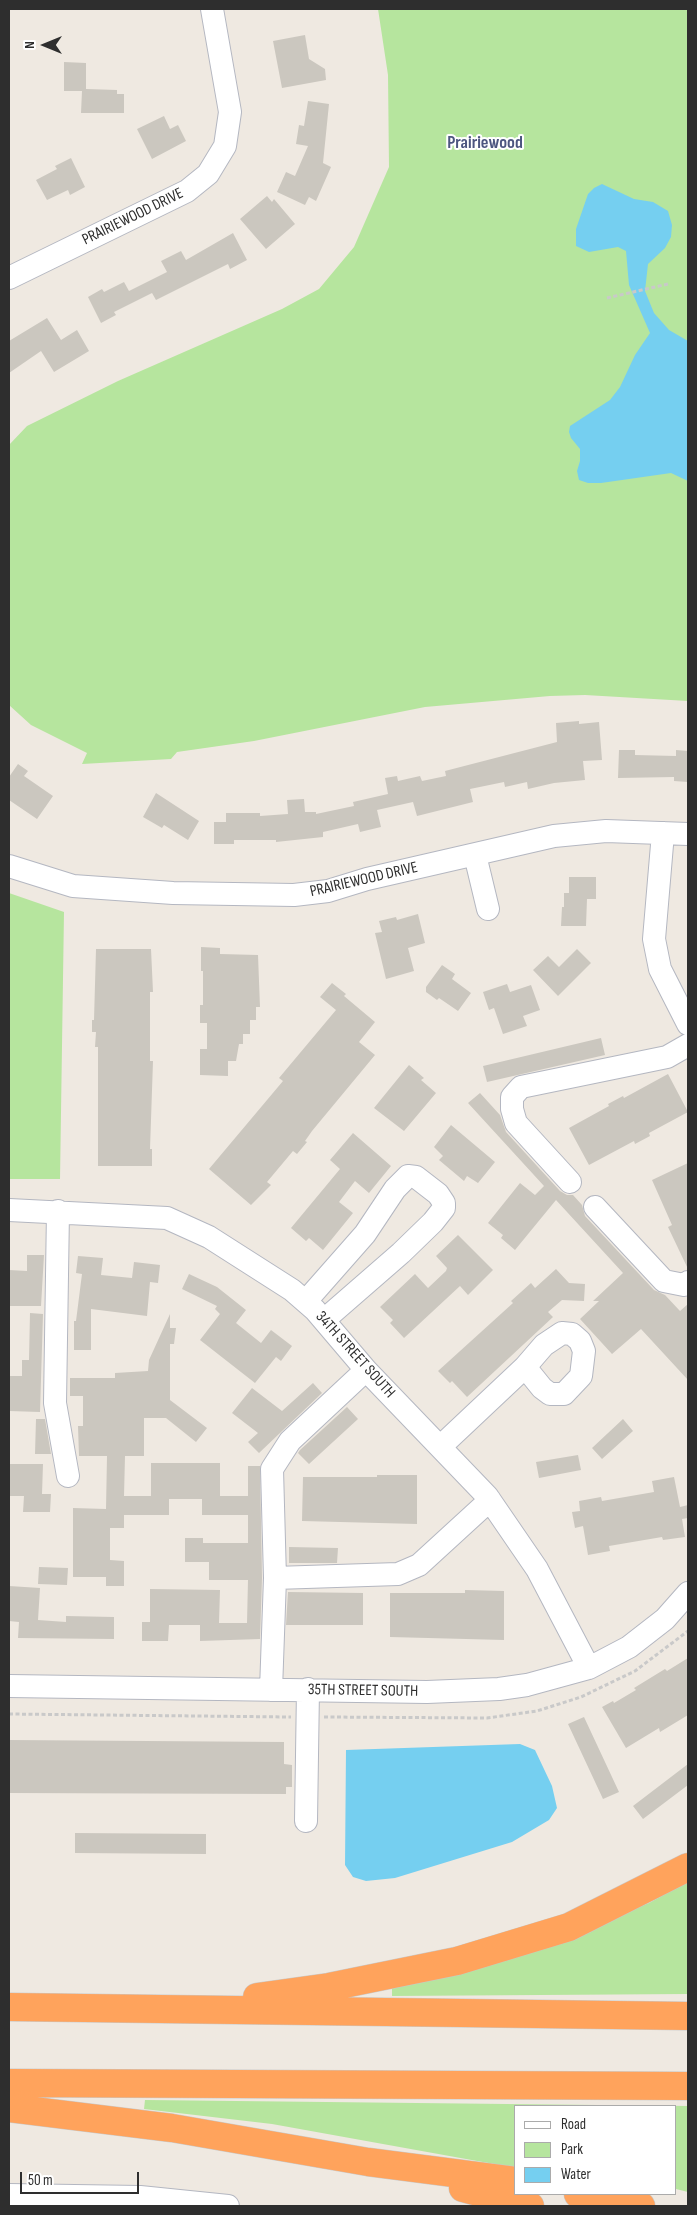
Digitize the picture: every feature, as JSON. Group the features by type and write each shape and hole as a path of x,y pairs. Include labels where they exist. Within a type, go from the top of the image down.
{"highway":[{"path":"171,2009 329,1987 457,1961 569,1927 688,1868"},
{"path":"9,2007 688,2016"},
{"path":"9,2083 688,2086"},
{"path":"9,2108 172,2128 368,2162 514,2181"},
{"path":"368,2162 530,2206"},
{"path":"583,2195 641,2206"}],"street":[{"name":"PRAIRIEWOOD DRIVE","path":"9,278 187,191 208,174 225,146 230,112 212,9"},
{"name":"PRAIRIEWOOD DRIVE","path":"9,866 73,886 173,893 294,895 328,891 554,836 606,831 688,834"},
{"path":"663,833 654,939 660,969 688,1024"},
{"path":"475,855 488,909"},
{"path":"570,1182 516,1123 512,1109 512,1097 521,1088 666,1057 688,1046"},
{"path":"306,1302 365,1234 395,1189 408,1176 416,1177 438,1194 444,1203 444,1208 433,1222 401,1253 324,1320"},
{"path":"595,1207 664,1281 684,1285 688,1282"},
{"name":"34TH STREET SOUTH","path":"9,1210 167,1218 209,1237 292,1290 324,1320 366,1370 490,1500 537,1569 589,1668"},
{"path":"58,1212 55,1403 68,1476"},
{"path":"440,1447 525,1367"},
{"path":"271,1690 275,1578 272,1469 290,1441 366,1370"},
{"path":"275,1578 398,1574 420,1564 490,1500"},
{"name":"35TH STREET SOUTH","path":"9,1686 122,1686 427,1692 491,1690 527,1685 589,1668 629,1647 665,1619 688,1593"},
{"path":"306,1821 308,1689"},
{"path":"9,2195 74,2201 228,2206"}],"path":[{"path":"607,298 668,284"}],"green space":[{"path":"378,9 688,9 688,701 585,695 550,696 425,707 254,741 177,752 171,759 82,764 87,753 31,725 9,705 9,445 27,426 118,381 282,309 319,289 354,247 389,167 388,75"},
{"path":"9,893 64,912 60,1179 9,1179"},
{"path":"688,1881 688,1994 392,1996 392,1987 570,1934 649,1903"},
{"path":"145,2100 598,2105 514,2105 514,2168 272,2124 144,2109"},
{"path":"677,2106 688,2106 688,2192 677,2189"}],"water":[{"path":"602,184 634,199 653,202 668,211 672,225 671,237 665,248 648,264 645,291 654,313 669,330 688,341 688,481 671,473 601,483 588,483 579,480 577,471 580,461 580,449 571,438 570,426 610,400 620,387 635,355 650,333 629,285 626,251 618,247 589,252 576,246 576,229 588,194"},
{"path":"520,1744 535,1750 552,1786 557,1808 549,1820 512,1842 395,1878 366,1881 353,1877 345,1865 346,1750"}],"building":[{"path":"305,35 309,59 325,69 326,80 282,88 273,41"},
{"path":"64,62 86,63 86,89 117,90 117,94 124,94 124,113 81,113 82,91 64,91"},
{"path":"308,101 329,104 323,163 331,167 316,201 309,197 305,205 277,192 286,172 295,176 308,146 296,144 299,125 304,126"},
{"path":"164,116 170,129 178,125 186,141 152,159 137,129"},
{"path":"71,158 85,187 70,195 68,190 47,200 36,180 57,169 55,166"},
{"path":"267,196 272,202 274,199 295,224 266,249 240,219"},
{"path":"233,233 247,260 230,269 228,264 156,300 152,293 114,312 116,315 101,323 88,297 102,289 104,292 124,282 129,291 167,272 161,261 181,251 186,260"},
{"path":"47,318 61,340 77,330 89,351 54,372 41,351 9,373 9,341"},
{"path":"579,721 579,724 599,722 602,760 583,761 585,780 554,783 528,789 527,782 505,787 504,782 470,789 473,802 417,816 413,802 377,810 381,827 360,832 358,824 323,832 323,837 276,842 276,840 234,840 234,844 214,844 214,822 226,822 226,813 260,813 260,816 288,814 287,800 304,799 305,812 316,812 316,814 354,806 353,802 388,794 385,778 397,776 398,781 420,776 422,781 446,776 445,771 557,742 556,723"},
{"path":"619,750 635,750 635,755 676,756 676,750 688,751 688,782 674,781 674,777 618,778"},
{"path":"18,764 28,771 24,776 53,796 37,819 9,800 9,777"},
{"path":"156,793 199,821 188,840 164,825 162,828 143,817"},
{"path":"569,877 596,877 596,899 587,899 586,926 561,926 564,893 569,893"},
{"path":"418,914 425,943 408,948 414,971 386,979 375,933 382,932 379,921 396,917 397,920"},
{"path":"201,947 220,948 220,954 258,955 260,1007 256,1007 256,1020 250,1020 250,1034 243,1034 243,1044 239,1044 236,1061 228,1061 228,1076 200,1075 200,1049 207,1049 207,1023 200,1023 200,1005 203,1005"},
{"path":"96,949 151,949 153,992 150,992 150,1061 153,1061 150,1149 152,1149 152,1166 98,1166 98,1047 95,1047 96,1032 92,1032"},
{"path":"577,949 591,963 558,996 533,970 548,956 559,967"},
{"path":"442,965 455,974 452,979 471,993 458,1011 426,992 426,987"},
{"path":"332,983 346,994 344,996 375,1022 359,1042 375,1055 312,1131 305,1141 307,1142 297,1154 293,1151 267,1182 271,1185 251,1205 209,1169 283,1081 279,1078 336,1010 320,997"},
{"path":"507,984 510,992 531,985 540,1010 523,1016 527,1026 503,1034 494,1008 489,1010 483,992"},
{"path":"601,1038 605,1055 487,1082 483,1066"},
{"path":"409,1065 424,1078 421,1080 436,1093 404,1131 374,1108"},
{"path":"668,1074 688,1112 649,1133 650,1136 635,1144 634,1141 589,1165 569,1128 609,1106 608,1104 623,1096 624,1098"},
{"path":"480,1093 500,1115 506,1132 560,1191 567,1195 573,1195 582,1205 585,1216 654,1290 665,1295 680,1311 688,1304 688,1380 641,1329 612,1354 580,1319 599,1301 593,1301 623,1273 556,1200 515,1250 501,1238 503,1235 488,1223 520,1183 535,1195 544,1186 468,1103"},
{"path":"451,1125 495,1162 478,1183 467,1176 464,1181 439,1160 443,1156 434,1147"},
{"path":"353,1133 391,1166 369,1193 355,1181 339,1202 353,1213 323,1250 309,1238 306,1241 291,1228 340,1169 330,1160"},
{"path":"688,1163 688,1269 668,1227 672,1225 652,1180"},
{"path":"458,1235 493,1270 468,1295 460,1286 404,1338 390,1323 393,1320 380,1307 415,1274 428,1288 447,1268 436,1256"},
{"path":"27,1255 44,1255 41,1306 9,1306 9,1270 27,1271"},
{"path":"78,1256 103,1258 101,1275 132,1278 134,1262 160,1265 158,1283 150,1282 147,1316 91,1309 91,1350 74,1350 74,1321 76,1321 82,1274 76,1273"},
{"path":"556,1269 569,1283 585,1284 584,1301 562,1300 548,1312 553,1317 467,1397 452,1381 450,1383 438,1371 513,1303 511,1301 531,1283 535,1288"},
{"path":"189,1274 217,1287 246,1310 236,1323 261,1343 271,1330 292,1346 281,1361 276,1357 255,1383 200,1340 220,1314 215,1309 217,1306 182,1289"},
{"path":"30,1313 43,1314 40,1412 9,1411 9,1376 22,1376 22,1360 29,1360"},
{"path":"170,1314 170,1328 176,1328 174,1344 170,1344 170,1400 207,1428 196,1442 166,1418 144,1418 144,1456 125,1456 124,1496 151,1496 151,1463 220,1463 220,1496 248,1496 248,1466 260,1466 262,1578 260,1639 200,1641 200,1625 169,1625 168,1641 142,1641 142,1622 150,1622 150,1589 220,1590 219,1623 247,1623 248,1580 209,1580 209,1562 185,1562 185,1538 203,1538 203,1543 248,1543 248,1515 202,1515 202,1499 169,1499 169,1515 124,1515 124,1528 110,1528 110,1560 124,1561 124,1586 106,1586 106,1577 73,1577 73,1508 106,1509 107,1456 79,1456 78,1426 83,1426 83,1396 70,1396 70,1378 115,1378 115,1373 148,1371 149,1360"},
{"path":"313,1383 322,1393 259,1453 248,1442 258,1433 232,1413 252,1388 282,1411"},
{"path":"347,1407 358,1419 309,1464 298,1453 300,1450"},
{"path":"36,1419 45,1419 51,1454 35,1454"},
{"path":"623,1419 633,1431 602,1459 592,1448"},
{"path":"578,1455 581,1470 539,1478 536,1462"},
{"path":"9,1464 43,1464 42,1494 51,1494 50,1512 23,1512 24,1496 9,1496"},
{"path":"377,1475 417,1475 417,1524 302,1521 303,1477 377,1477"},
{"path":"674,1477 680,1507 688,1505 688,1518 682,1519 685,1537 663,1540 662,1537 609,1546 610,1551 588,1555 583,1526 575,1528 572,1512 580,1511 579,1501 601,1497 602,1501 654,1492 652,1481"},
{"path":"289,1547 338,1548 337,1563 289,1563"},
{"path":"39,1567 68,1568 67,1585 38,1584"},
{"path":"9,1586 40,1588 38,1620 66,1622 66,1616 114,1617 114,1639 18,1638 19,1622 9,1621"},
{"path":"465,1590 504,1591 504,1640 390,1637 390,1593 465,1593"},
{"path":"288,1592 363,1593 363,1625 286,1625"},
{"path":"688,1658 688,1715 660,1732 659,1728 626,1748 602,1707 613,1701 614,1703 665,1669 667,1671"},
{"path":"584,1717 619,1792 603,1799 568,1724"},
{"path":"9,1740 284,1742 284,1764 292,1765 292,1787 286,1787 286,1794 9,1793"},
{"path":"688,1764 688,1785 643,1819 633,1806"},
{"path":"75,1833 206,1834 206,1854 75,1853"}],"district":[{"name":"Prairiewood","path":"485,143"}]}
